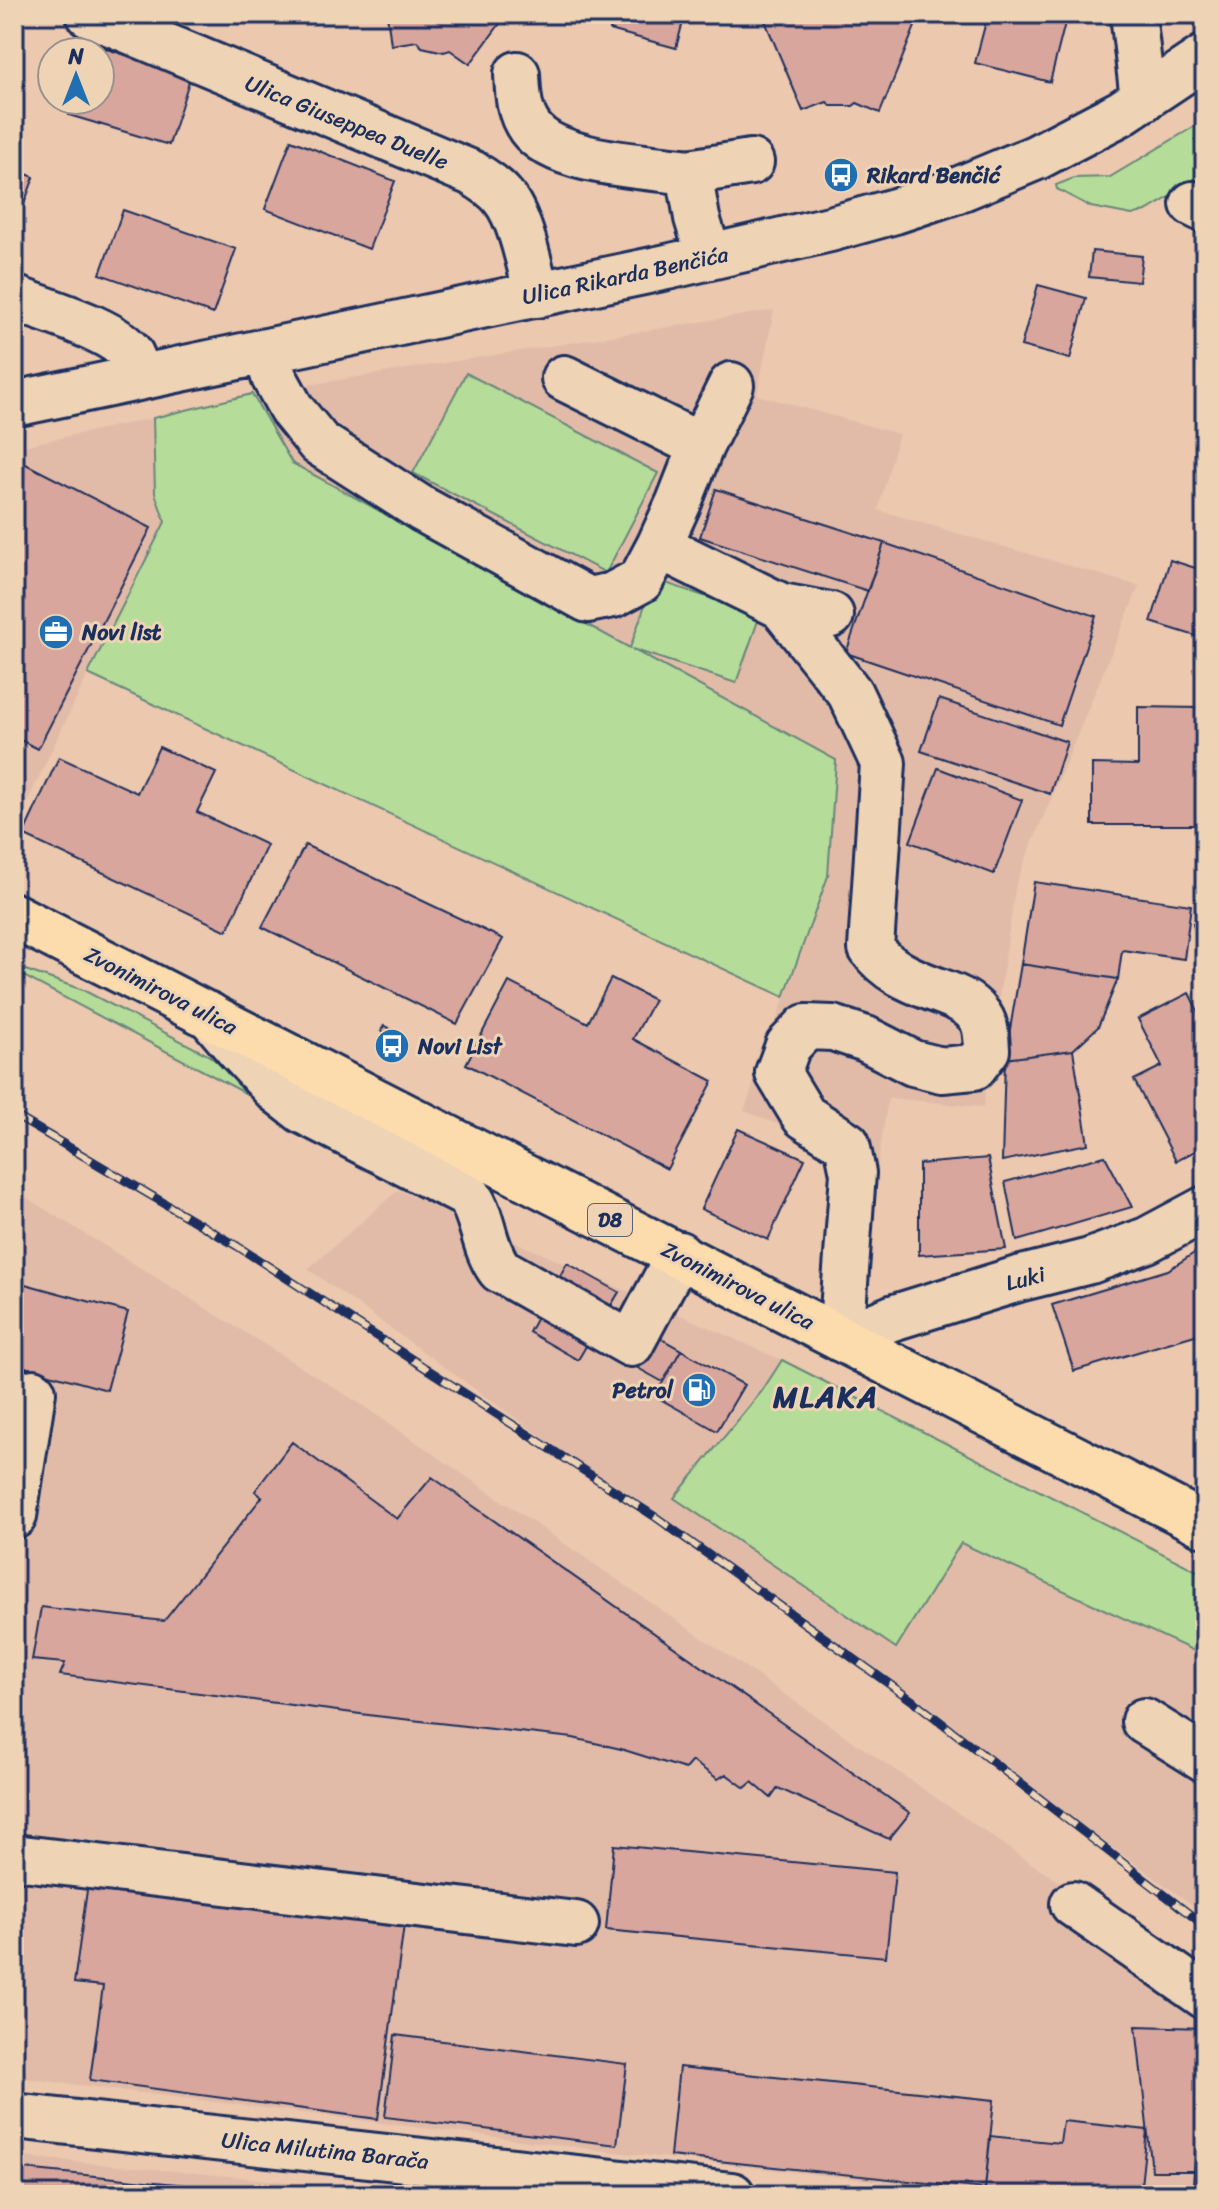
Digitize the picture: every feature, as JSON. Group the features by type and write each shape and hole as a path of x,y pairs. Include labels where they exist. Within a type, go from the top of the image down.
{"main road":[{"name":"Zvonimirova ulica","path":"14,916 1205,1525"}],"street":[{"name":"Ulica Giuseppea Duelle","path":"89,14 472,173 492,186 514,214 537,295"},
{"path":"1133,14 1143,99"},
{"name":"Ulica Rikarda Benčića","path":"14,404 537,295 830,229 895,211 955,191 1037,157 1121,113 1205,57"},
{"path":"517,74 521,110 531,129 547,144 571,155 689,172 751,162"},
{"path":"689,172 697,218 709,257"},
{"path":"14,298 101,332 122,344 132,356 138,377"},
{"path":"266,351 274,377 292,410 319,443 422,509 588,600 613,595 641,580 731,385"},
{"path":"564,378 701,446"},
{"path":"659,546 781,606 831,615"},
{"path":"781,606 850,693 883,763 871,948 879,960 900,974 960,998 979,1014 986,1030 987,1050 974,1067 942,1070 913,1063 866,1039 833,1028 806,1027 788,1046 778,1073 783,1083 804,1116 847,1144 853,1173 841,1339"},
{"path":"209,1015 276,1090 303,1111 469,1196 476,1207 491,1256 500,1270 631,1344 679,1254"},
{"name":"Luki","path":"841,1339 905,1313 1090,1261 1147,1240 1205,1209"},
{"path":"14,1516 33,1392"},
{"path":"1144,1721 1205,1759"},
{"path":"14,1857 576,1924"},
{"path":"1073,1904 1205,1996"},
{"name":"Ulica Milutina Barača","path":"14,2116 732,2195"}],"shaded area":[{"path":"774,310 757,395 899,434 878,510 1139,586 1016,883 983,1107 888,1098 878,1164 744,1111 828,876 835,760 292,463 252,394"},
{"name":"Novi list","path":"153,418 155,493 165,522 14,830 14,448"},
{"path":"14,1190 356,1401 1205,1982 1205,2195 1004,2195 631,2154 14,2077"},
{"path":"398,1190 782,1360 1205,1575 1205,1914 308,1269"},
{"path":"14,2156 430,2195 14,2195"}],"green space":[{"path":"1205,120 1205,176 1146,211 1132,215 1091,207 1057,189 1056,185 1074,178 1110,177"},
{"path":"466,373 658,473 606,573 413,473"},
{"path":"252,394 292,463 630,648 654,579 760,615 736,683 632,649 836,760 828,876 784,997 88,674 165,522 155,493 153,418"},
{"path":"14,966 83,990 208,1055 283,1113 14,971"},
{"path":"782,1360 1205,1575 1205,1656 961,1543 896,1648 674,1498 762,1391"}],"building":[{"path":"387,14 507,14 470,64 450,50 444,52 422,47 417,41 391,45"},
{"path":"614,14 685,14 676,48 610,30"},
{"path":"762,14 920,14 880,113 857,103 853,106 831,106 827,102 803,111"},
{"path":"988,14 1067,15 1050,82 975,63"},
{"path":"116,52 191,75 169,145 72,116 116,116"},
{"path":"291,140 395,181 369,249 265,209"},
{"path":"14,169 34,177 14,231"},
{"path":"123,210 236,249 213,314 100,274"},
{"path":"1092,251 1142,256 1139,282 1089,277"},
{"path":"1038,285 1086,298 1070,359 1021,346"},
{"name":"Novi list","path":"14,458 151,528 38,749 14,737"},
{"path":"716,489 884,543 868,591 700,537"},
{"path":"884,543 1096,616 1059,725 846,653"},
{"path":"1170,560 1205,571 1205,639 1151,622"},
{"path":"939,699 1067,742 1050,794 921,751"},
{"path":"1138,707 1199,708 1198,825 1092,825 1092,764 1138,765"},
{"path":"159,747 216,773 197,812 267,845 227,931 23,835 59,757 137,793"},
{"path":"938,768 1022,800 994,874 910,842"},
{"path":"305,845 503,939 457,1024 262,927"},
{"path":"1034,882 1191,905 1184,959 1122,950 1118,979 1021,964"},
{"path":"1205,919 1205,971 1193,923"},
{"path":"1021,964 1118,979 1098,1027 1073,1050 1005,1059"},
{"path":"611,978 654,1000 633,1039 713,1081 667,1169 466,1064 509,982 588,1023"},
{"path":"1189,993 1205,1025 1205,1146 1176,1161 1134,1080 1162,1066 1138,1019"},
{"path":"384,1025 400,1035 397,1040 381,1031"},
{"path":"1073,1050 1088,1144 1002,1161 1005,1059"},
{"path":"738,1129 805,1159 768,1240 701,1209"},
{"path":"1105,1156 1132,1207 1017,1241 1005,1182"},
{"path":"988,1158 1006,1249 919,1255 919,1164"},
{"path":"1205,1246 1205,1332 1074,1371 1052,1305 1168,1270"},
{"path":"567,1263 619,1292 609,1309 681,1350 663,1382 589,1341 578,1360 529,1332"},
{"path":"14,1281 128,1312 107,1390 14,1364"},
{"name":"Petrol","path":"681,1350 744,1385 717,1431 655,1396"},
{"path":"292,1442 397,1519 432,1477 910,1813 889,1839 778,1788 771,1798 752,1782 745,1788 726,1774 718,1779 692,1761 685,1769 573,1738 60,1675 65,1663 32,1660 41,1607 164,1621 262,1497 255,1491"},
{"path":"614,1845 895,1872 886,1957 606,1930"},
{"path":"88,1883 404,1925 378,2119 90,2080 103,1986 74,1983"},
{"path":"1136,2026 1205,2028 1205,2150 1196,2149 1194,2171 1152,2171"},
{"path":"395,2035 627,2064 617,2145 385,2117"},
{"path":"679,2067 994,2100 985,2189 670,2156"},
{"path":"1063,2121 1147,2130 1140,2195 1044,2195 985,2189 990,2136 1060,2143"},
{"path":"1196,2149 1205,2150 1205,2195 1192,2195"},
{"path":"14,2168 287,2195 14,2195"}],"railway":[{"path":"14,1115 237,1246 657,1518 920,1706 1205,1926"}],"place":[{"name":"Rikard Benčić","path":"841,175"},
{"name":"Novi list","path":"56,632"},
{"name":"Novi List","path":"392,1046"},
{"name":"Petrol","path":"699,1390"}],"district":[{"name":"MLAKA","path":"826,1397"}]}
